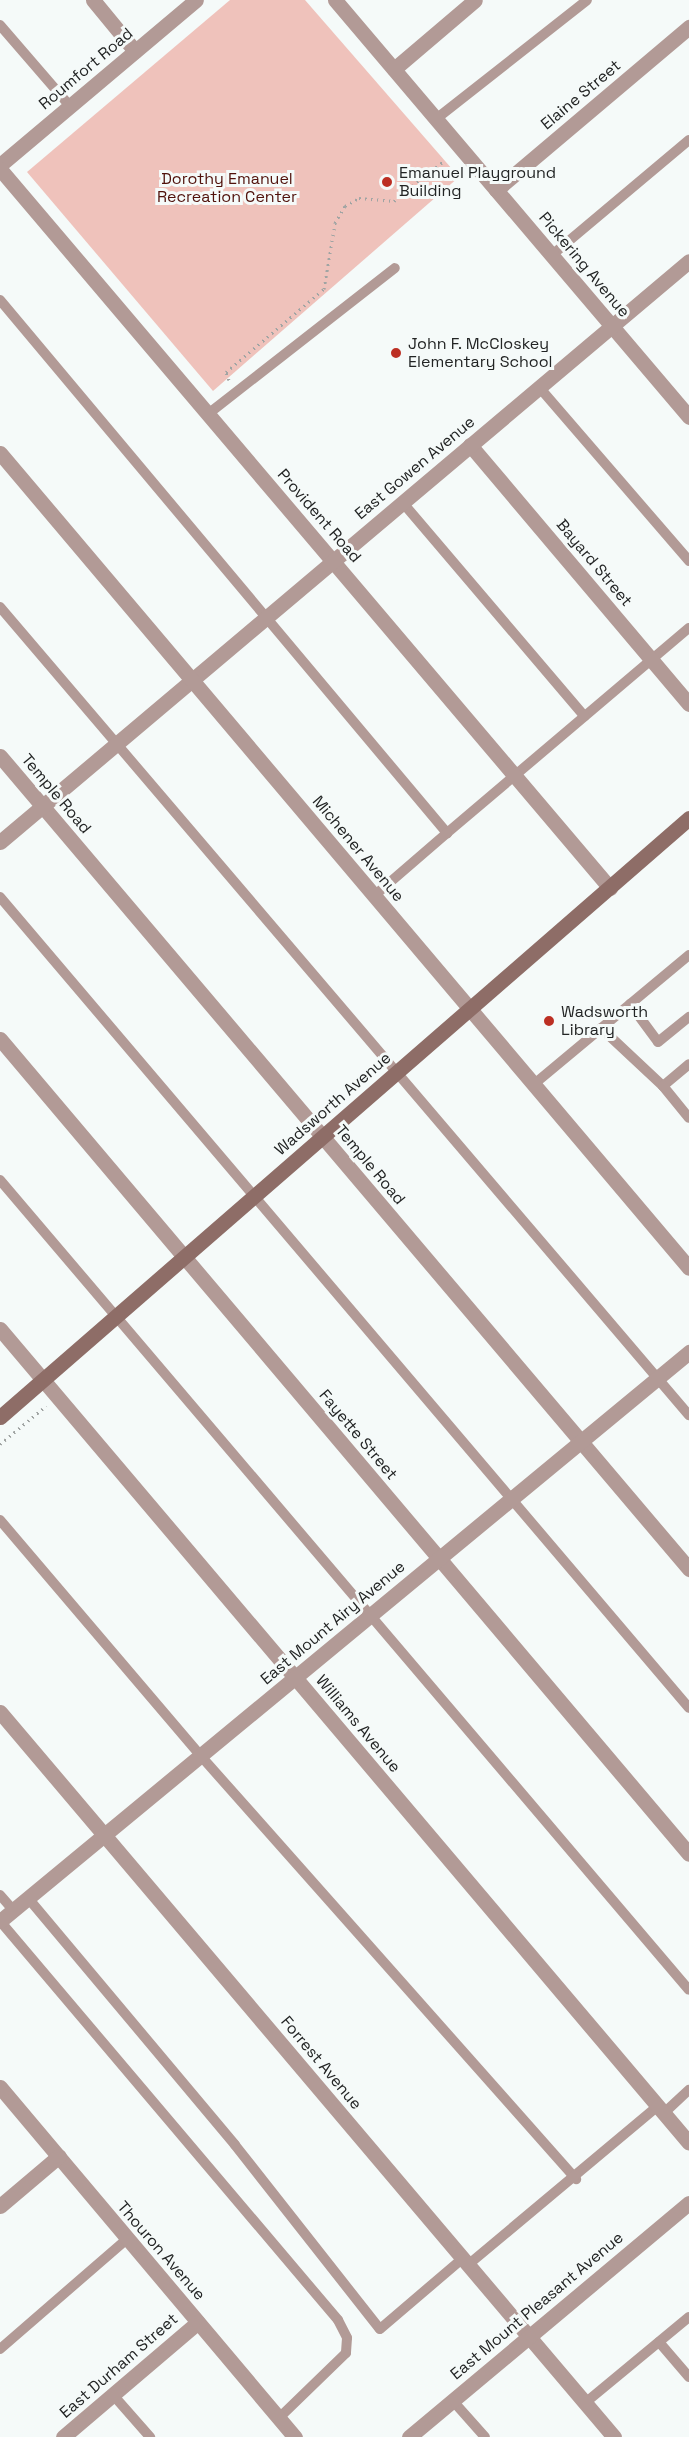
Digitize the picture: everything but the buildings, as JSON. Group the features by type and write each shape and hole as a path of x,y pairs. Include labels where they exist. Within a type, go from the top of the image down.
{"main road":[{"name":"Wadsworth Avenue","path":"0,1417 689,818"}],"street":[{"path":"93,0 135,51"},
{"name":"Roumfort Road","path":"0,167 196,0"},
{"name":"Pickering Avenue","path":"335,0 689,417"},
{"path":"394,69 475,0"},
{"name":"Elaine Street","path":"496,190 689,27"},
{"name":"Provident Road","path":"0,167 610,888"},
{"name":"East Gowen Avenue","path":"0,842 689,261"},
{"name":"Bayard Street","path":"470,445 689,704"},
{"name":"Michener Avenue","path":"0,453 689,1268"},
{"name":"Temple Road","path":"0,756 689,1569"},
{"name":"Fayette Street","path":"0,1039 689,1854"},
{"name":"Williams Avenue","path":"0,1329 689,2143"},
{"name":"East Mount Airy Avenue","path":"0,1921 689,1352"},
{"name":"Forrest Avenue","path":"0,1712 614,2437"},
{"name":"Thouron Avenue","path":"0,2087 295,2437"},
{"path":"0,2206 59,2156"},
{"name":"East Mount Pleasant Avenue","path":"409,2437 529,2334 689,2203"},
{"name":"East Durham Street","path":"63,2437 114,2396 198,2322"}],"lane":[{"path":"436,119 587,0"},
{"path":"0,25 69,106"},
{"path":"552,255 689,140"},
{"path":"208,414 395,268"},
{"path":"0,300 264,618 447,833"},
{"path":"538,387 689,561"},
{"path":"403,503 584,716"},
{"path":"0,607 395,1074 689,1415"},
{"path":"374,897 513,775 689,628"},
{"path":"0,897 689,1708"},
{"path":"533,1085 689,955"},
{"path":"630,1004 658,1042 689,1017"},
{"path":"601,1028 663,1086 689,1118"},
{"path":"663,1086 689,1064"},
{"path":"0,1180 689,1990"},
{"path":"0,1520 200,1755 576,2178"},
{"path":"0,1895 13,1910"},
{"path":"28,1898 235,2145 380,2330 661,2109 689,2090"},
{"path":"0,1921 338,2320 347,2338 346,2353 279,2418"},
{"path":"0,2349 127,2240"},
{"path":"585,2403 689,2317"},
{"path":"659,2342 689,2377"},
{"path":"114,2396 150,2437"},
{"path":"453,2401 485,2437"}],"path":[{"path":"233,393 226,372 324,289 335,223 345,206 359,198 394,201 445,160"},
{"path":"0,1444 46,1406"}],"green space":[{"name":"Dorothy Emanuel Recreation Center","path":"230,0 305,0 459,177 213,391 27,172"}],"place":[{"name":"Emanuel Playground Building","path":"387,182"},
{"name":"John F. McCloskey Elementary School","path":"396,353"},
{"name":"Wadsworth Library","path":"549,1021"}]}
